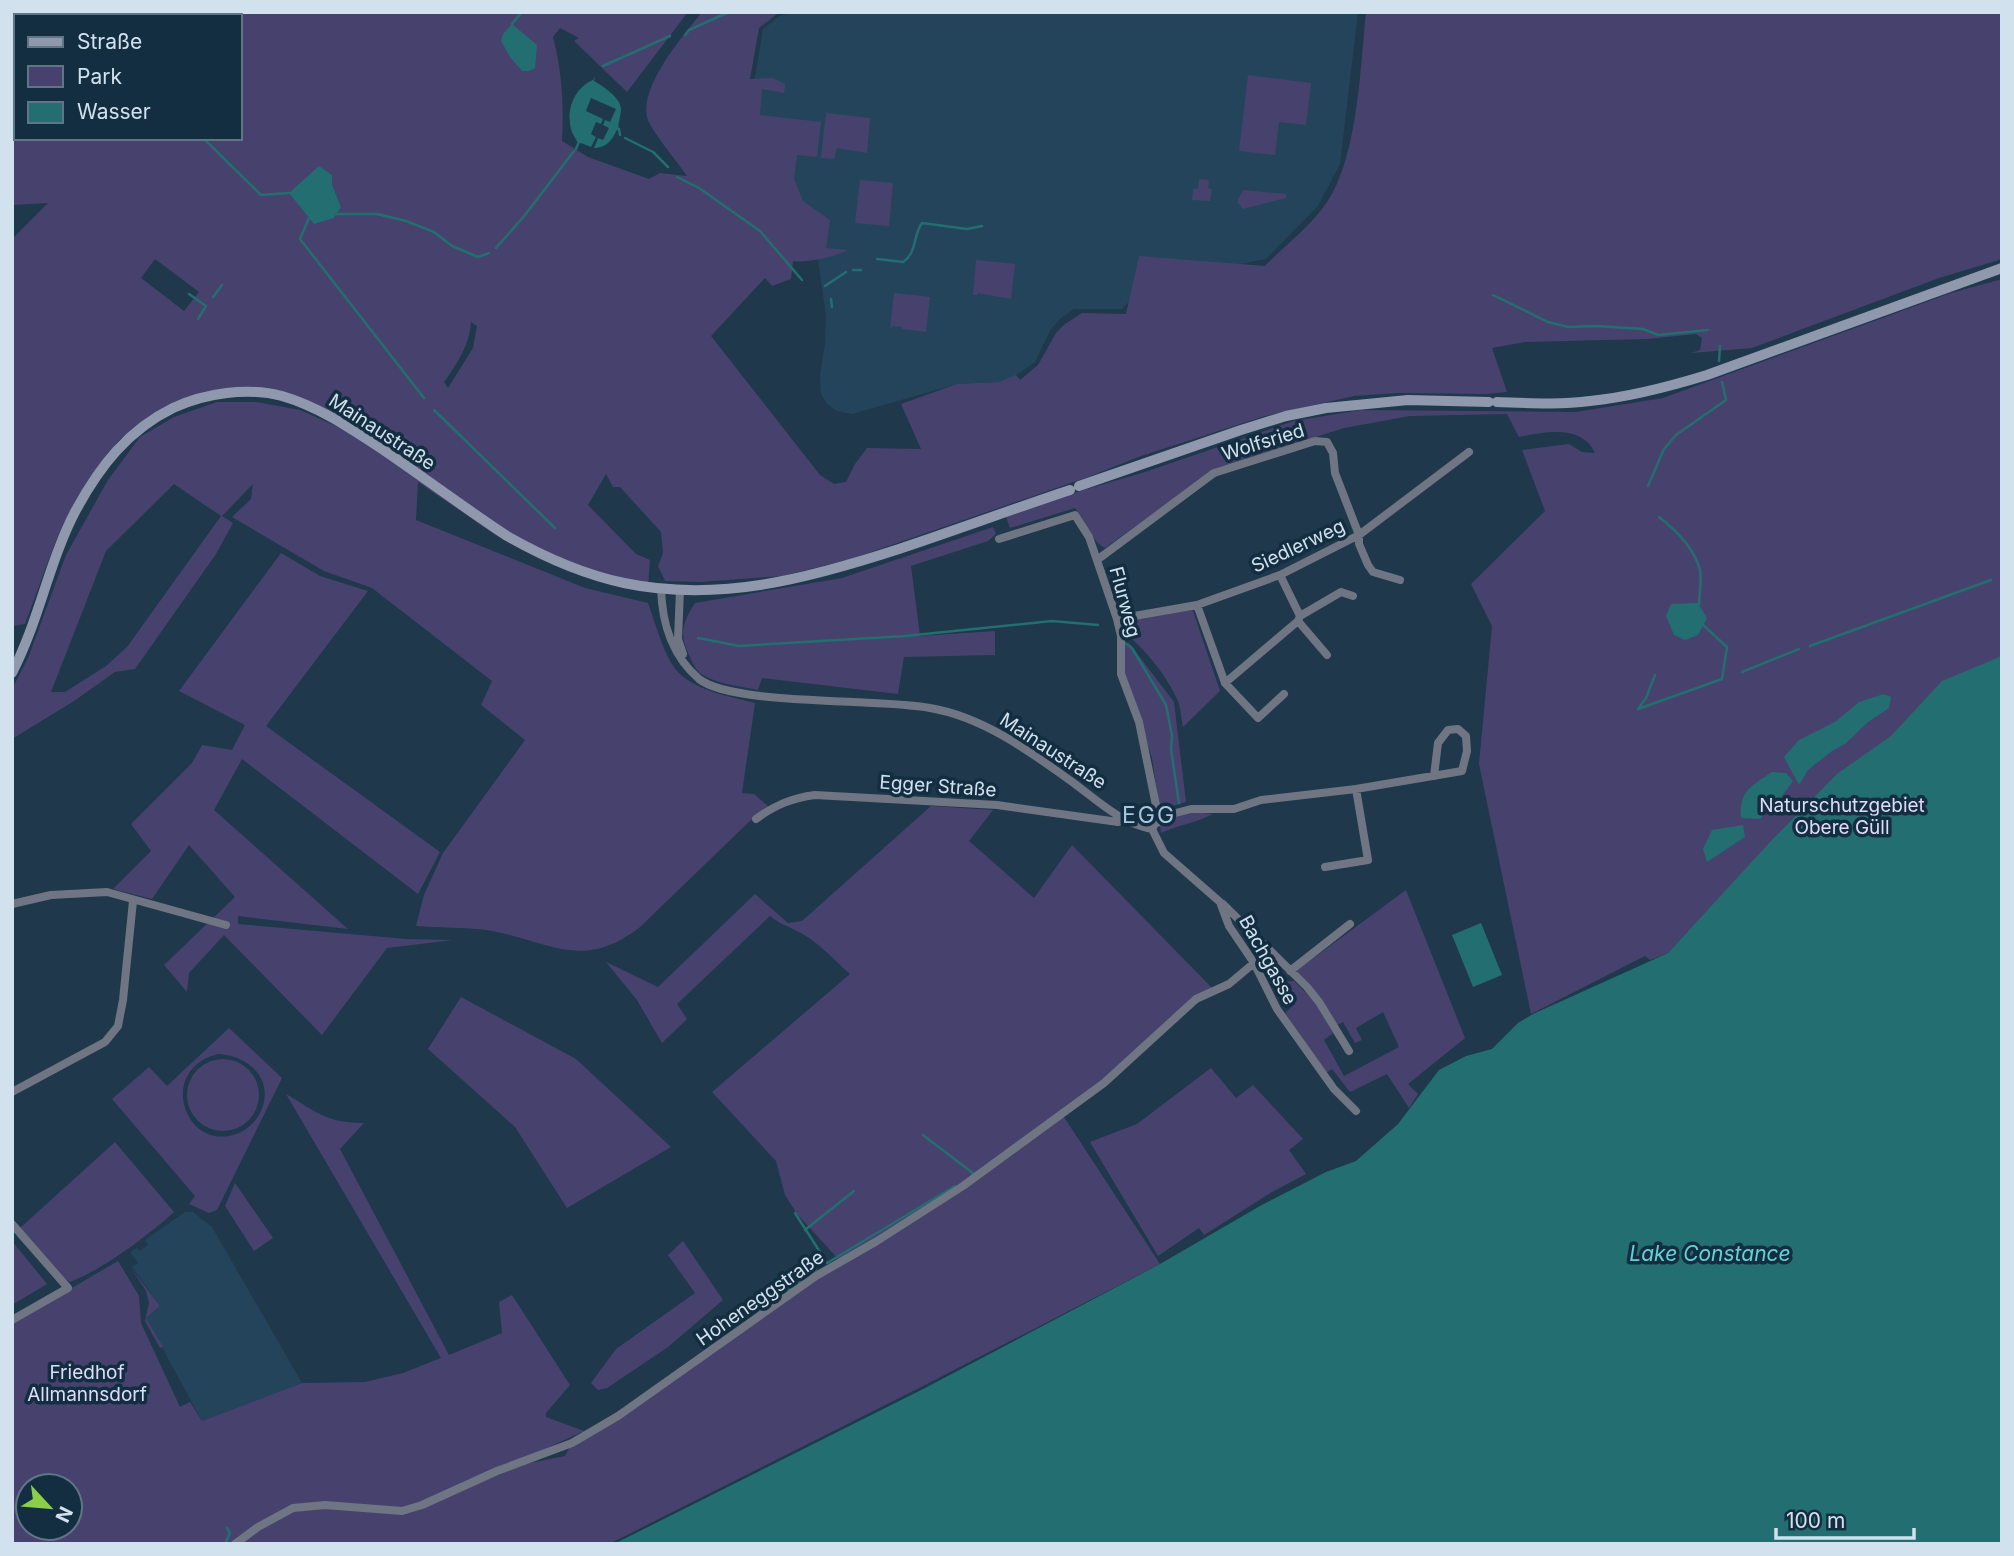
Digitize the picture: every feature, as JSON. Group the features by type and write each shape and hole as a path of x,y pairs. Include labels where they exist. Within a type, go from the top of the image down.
{"main road":[{"path":"661,588 680,590 746,587 814,575 913,544 1241,430 1286,416 1326,408 1408,400 1587,402 1653,391 1707,375 2002,268"},
{"name":"Mainaustraße","path":"12,673 75,512 109,458 151,419 186,402 221,394 251,392 281,396 318,410 349,428 507,536 534,551 601,577 661,588"}],"street":[{"name":"Wolfsried","path":"1097,560 1214,473 1315,441 1327,442 1333,453 1335,473 1359,535"},
{"name":"Siedlerweg","path":"1117,619 1198,604 1280,575 1359,535 1469,452"},
{"name":"Flurweg","path":"999,539 1075,515 1089,537 1117,619 1121,636 1121,674 1139,722 1160,820"},
{"path":"1359,535 1359,544 1373,572 1400,580"},
{"path":"1280,575 1299,619 1327,655"},
{"name":"Mainaustraße","path":"661,588 665,630 686,664 699,678 719,689 899,704 950,713 996,733 1042,761 1123,820 1152,829"},
{"path":"680,590 678,639 686,664"},
{"path":"1225,683 1299,619 1341,592 1353,596"},
{"path":"1198,604 1225,683 1258,718 1284,694"},
{"path":"1152,829 1160,820 1191,809 1234,808 1261,800 1356,789 1434,776 1462,771 1467,751 1466,736 1458,729 1448,730 1438,743 1434,776"},
{"path":"1325,867 1368,860 1356,789"},
{"name":"Egger Straße","path":"756,819 780,803 815,795 997,805 1123,820"},
{"name":"Bachgasse","path":"1152,829 1164,853 1220,902 1229,926 1254,964 1293,1035 1334,1089 1356,1111"},
{"path":"12,904 51,895 107,892 226,925"},
{"path":"12,1092 105,1042 117,1026 123,1000 133,901"},
{"path":"1220,902 1319,1002 1349,1051"},
{"path":"1290,971 1350,924"},
{"name":"Hoheneggstraße","path":"235,1544 258,1527 293,1508 325,1505 401,1511 422,1505 497,1471 572,1443 618,1416 816,1276 963,1186 1104,1083 1196,999 1229,984 1254,964"},
{"path":"12,1224 68,1288 12,1320"}],"shaded area":[{"path":"807,12 1358,12 1340,164 1318,206 1266,259 1229,266 1139,291 1122,309 1074,309 1051,329 1035,362 1015,376 999,382 957,384 852,414 837,411 827,404 821,394 820,375 826,315 817,254 748,98 756,72 763,29 781,15"},
{"path":"185,1212 193,1212 212,1227 302,1383 202,1421 146,1318 160,1306 132,1267 138,1263 130,1252 137,1248 140,1251 148,1245 145,1240"}],"green space":[{"path":"12,12 688,12 627,92 574,41 579,38 560,28 553,37 562,88 562,141 588,157 649,179 660,173 687,176 649,122 647,104 656,76 702,12 786,12 777,14 759,28 750,79 773,78 785,84 784,93 762,89 760,115 821,122 817,157 797,155 794,179 803,201 830,220 826,248 848,250 821,259 793,261 791,279 772,286 765,278 711,336 820,475 834,484 846,482 867,448 921,449 901,404 957,384 999,382 1016,375 1020,380 1038,365 1056,333 1082,313 1126,314 1139,256 1265,266 1322,209 1343,168 1359,88 1366,12 2002,12 2002,259 1939,278 1752,348 1691,353 1700,350 1702,338 1696,334 1647,339 1525,342 1492,348 1507,392 1354,396 1265,416 1141,456 851,559 782,576 700,582 665,581 658,566 663,553 661,532 620,487 613,487 606,474 588,505 636,554 650,560 648,586 551,563 494,534 418,482 416,520 585,588 648,603 665,650 679,673 705,689 755,703 742,793 754,794 769,807 753,818 640,927 619,941 582,951 565,950 486,930 416,926 424,895 443,853 525,740 481,705 492,681 372,588 324,571 232,517 251,499 253,484 222,516 233,523 216,554 135,669 115,672 12,739 12,689 28,658 66,555 108,480 140,437 174,417 217,402 256,402 300,410 345,430 306,407 236,388 147,418 119,440 90,478 55,543 25,624 14,626 12,239 48,203 12,205","holes":["319,167 332,175 332,184 341,207 334,218","155,259 199,292 184,311 141,278","471,322 477,326 473,348 448,388 444,382 465,346","174,484 221,516 127,647 106,666 65,692 51,692 106,551"]},
{"path":"1248,75 1311,83 1306,125 1279,122 1275,155 1239,151"},
{"path":"826,113 870,118 867,153 837,148 834,159 821,158"},
{"path":"1199,179 1209,180 1208,188 1212,189 1210,201 1192,200 1193,189 1198,189"},
{"path":"860,180 893,183 889,226 855,223"},
{"path":"1243,190 1286,194 1286,198 1243,209 1237,202"},
{"path":"976,260 1015,264 1011,299 978,293 973,295"},
{"name":"Naturschutzgebiet Obere Güll","path":"2002,279 2002,1153 1709,909 1668,953 1650,960 1645,956 1531,1014 1479,764 1492,626 1471,584 1545,511 1522,450 1569,444 1582,452 1595,453 1581,438 1562,432 1519,437 1507,414 1410,416 1344,428 1215,469 1105,548 1092,535 1075,508 1010,528 1006,517 1294,421 1361,410 1576,412 1663,398 1951,293"},
{"path":"894,293 930,297 926,332 893,326 890,328"},
{"path":"993,527 996,534 988,541 911,566 920,636 995,631 995,655 904,657 898,694 762,678 758,690 736,686 713,680 700,673 687,651 683,637 684,624 695,603 842,578"},
{"path":"281,553 320,576 368,591 266,726 440,852 418,894 242,759 214,810 348,929 238,916 238,924 406,939 453,940 387,948 322,1035 224,935 189,973 187,992 164,965 235,897 189,845 152,899 113,889 151,851 131,824 192,763 202,745 232,750 245,725 179,691"},
{"path":"1192,608 1220,691 1183,727 1178,702 1161,671 1122,631 1129,621"},
{"path":"1129,643 1174,702 1186,802 1160,810 1152,758 1124,673 1123,645"},
{"name":"Friedhof Allmannsdorf","path":"931,806 993,810 969,841 1034,898 1072,845 1215,991 1194,1000 1104,1083 1062,1114 1160,1264 609,1544 12,1544 12,1323 118,1261 139,1296 141,1323 180,1407 190,1402 202,1421 302,1383 365,1382 403,1373 441,1358 286,1094 331,1119 364,1123 340,1149 449,1355 502,1333 499,1302 512,1295 570,1385 546,1413 546,1417 584,1431 504,1468 565,1456 572,1443 840,1261 797,1214 785,1195 776,1161 712,1092 850,974 810,939 770,916 677,1004 687,1019 662,1043 637,1000 606,962 658,987 755,894 788,923 802,921"},
{"path":"1193,812 1213,814 1161,833 1160,826 1166,819"},
{"path":"1406,890 1465,1038 1408,1084 1418,1094 1409,1108 1387,1074 1350,1092 1332,1069 1326,1073 1285,1013 1295,1004 1282,982 1294,981 1315,1002 1333,1033 1324,1040 1344,1076 1399,1047 1383,1012 1356,1028 1362,1040 1355,1043 1343,1022 1337,1025 1296,971"},
{"path":"461,997 576,1059 671,1147 567,1208 515,1127 428,1049"},
{"path":"229,1028 282,1078 217,1210 209,1213 189,1204 195,1196 112,1099 149,1067 167,1086","holes":["218,1054 228,1055 254,1069 264,1085 265,1095 263,1106 250,1125 239,1133 220,1137 204,1132 192,1122 185,1108 183,1092 187,1076 199,1063"]},
{"path":"223,1059 243,1065 253,1075 259,1095 253,1115 243,1125 223,1131 203,1125 193,1115 187,1095 193,1075 203,1065"},
{"path":"1211,1068 1236,1098 1253,1085 1303,1139 1289,1150 1306,1174 1204,1235 1199,1228 1158,1256 1090,1142 1137,1124"},
{"path":"115,1142 174,1212 125,1251 70,1282 62,1277 20,1228"},
{"path":"235,1183 273,1238 254,1251 225,1206"},
{"path":"12,1241 47,1284 12,1305"},
{"path":"683,1241 723,1300 668,1347 607,1388 598,1390 591,1383 616,1349 695,1293 668,1255"},
{"path":"131,1268 160,1306 146,1318 163,1347 160,1348 145,1321 149,1303 146,1291"}],"water":[{"path":"512,24 537,45 535,68 529,71 522,71 501,41 503,34"},
{"path":"595,76 594,81 615,97 621,109 619,130 606,145 594,148 598,138 603,140 609,128 603,125 605,120 610,122 616,109 591,98 586,111 603,119 601,124 596,122 591,134 596,137 591,147 578,144 571,129 570,114 576,94"},
{"path":"319,166 332,175 332,184 341,207 334,218 314,224 289,193"},
{"path":"1698,603 1707,618 1698,635 1685,640 1674,635 1666,616 1671,604"},
{"name":"Lake Constance","path":"2002,656 2002,1544 614,1544 925,1388 1160,1264 1260,1206 1326,1172 1356,1161 1398,1124 1439,1070 1466,1056 1492,1049 1518,1023 1533,1014 1668,953 1837,774 1891,736 1942,681"},
{"path":"1884,694 1891,697 1889,708 1808,770 1799,785 1784,757 1799,740 1835,722 1859,702"},
{"path":"1772,772 1786,773 1793,781 1760,819 1741,818 1742,801 1748,790"},
{"path":"1743,825 1745,837 1707,862 1703,849 1712,830"},
{"path":"1481,923 1502,975 1473,987 1452,935"}],"waterway":[{"path":"512,24 522,12"},
{"path":"685,35 689,30 729,12"},
{"path":"603,66 670,36"},
{"path":"619,129 620,135"},
{"path":"625,138 653,152 668,167"},
{"path":"205,140 261,195 289,193"},
{"path":"576,149 578,144"},
{"path":"496,248 574,151"},
{"path":"677,177 699,188 760,231 802,280"},
{"path":"336,214 377,214 406,221 434,232 452,246 478,257 489,253"},
{"path":"309,218 300,239 424,398"},
{"path":"877,259 903,262 911,254 922,223 967,229 982,226"},
{"path":"853,270 861,270"},
{"path":"825,286 846,272"},
{"path":"213,297 222,285"},
{"path":"189,294 206,306 198,319"},
{"path":"1493,295 1548,322 1568,327 1643,329 1658,335 1708,330"},
{"path":"831,299 832,307"},
{"path":"1719,361 1720,346"},
{"path":"1648,486 1664,449 1676,435 1726,400 1722,382"},
{"path":"434,410 555,528"},
{"path":"1659,517 1684,540 1697,562 1701,574 1699,605"},
{"path":"1810,646 1991,580"},
{"path":"698,638 739,646 905,636 1052,621 1098,625"},
{"path":"1638,709 1722,679 1727,647 1703,625"},
{"path":"1125,643 1132,648 1166,705 1179,803"},
{"path":"1742,672 1799,649"},
{"path":"1638,709 1646,698 1655,675"},
{"path":"923,1135 974,1174 972,1175"},
{"path":"795,1213 827,1263 955,1186"},
{"path":"805,1230 854,1191"},
{"path":"810,1274 816,1270"},
{"path":"757,1313 802,1280"},
{"path":"225,1544 230,1533 227,1528"}],"district":[{"name":"EGG","path":"1149,815"}]}
